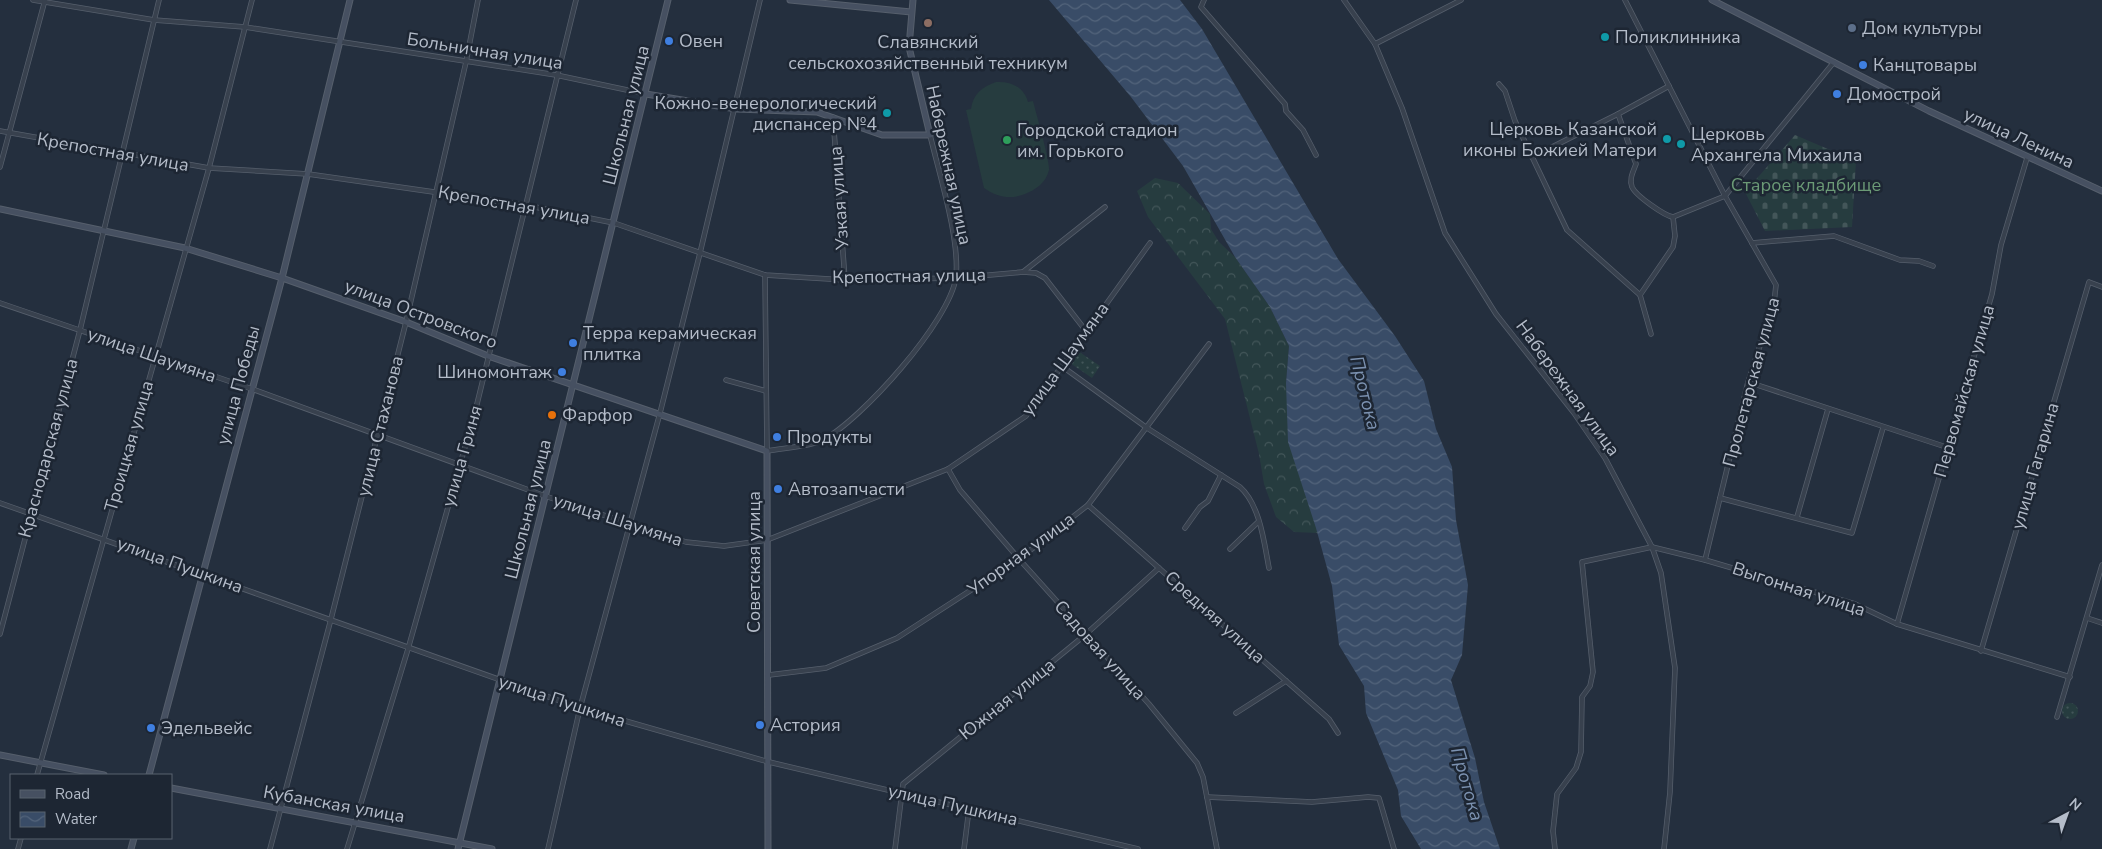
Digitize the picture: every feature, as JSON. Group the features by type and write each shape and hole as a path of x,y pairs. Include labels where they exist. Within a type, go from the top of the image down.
{"street":[{"name":"Больничная улица","path":"34,0 154,20 245,27 556,75 646,94 736,109 817,112 833,116 882,135 930,135"},
{"name":"Краснодарская улица","path":"0,634 80,330 159,0"},
{"name":"Троицкая улица","path":"37,774 208,168 252,0"},
{"name":"улица Победы","path":"149,774 282,278 350,0"},
{"name":"улица Стаханова","path":"270,849 332,619 406,322 466,62 478,0"},
{"name":"улица Гриня","path":"348,849 460,466 576,0"},
{"name":"Школьная улица","path":"458,849 668,0"},
{"path":"548,849 580,708 660,413 736,109 760,0"},
{"path":"790,0 911,12"},
{"name":"Набережная улица","path":"913,0 909,47 953,234 956,278"},
{"path":"1204,0 1202,7 1285,104 1286,111 1303,130 1316,155"},
{"name":"Набережная улица","path":"1344,0 1375,44 1402,108 1445,233 1496,314 1568,405 1604,458 1652,547 1661,573 1676,668 1670,792 1664,849"},
{"path":"1375,44 1461,0"},
{"name":"Пролетарская улица","path":"1625,0 1725,196 1776,286 1774,303 1748,382 1705,560"},
{"name":"улица Ленина","path":"1712,0 1929,112 2102,191"},
{"path":"0,167 45,1"},
{"path":"1673,217 1725,196 1834,62"},
{"path":"1499,84 1505,91 1532,157 1567,230 1640,295 1652,334"},
{"path":"1532,157 1669,86"},
{"path":"1618,114 1636,164 1630,177 1632,187 1652,205 1673,217"},
{"name":"Узкая улица","path":"833,116 845,280"},
{"name":"Крепостная улица","path":"0,131 122,155 208,168 308,174 526,205 614,223 765,275 845,280 956,278 1024,272 1045,278 1086,332"},
{"name":"Первомайская улица","path":"1897,624 1946,448 1992,294 2001,245 2027,158"},
{"path":"1024,272 1105,207"},
{"name":"улица Островского","path":"0,209 185,248 282,278 406,322 488,356 767,451 822,441 849,422 912,357 944,306 956,278"},
{"path":"1640,295 1673,247 1675,236 1673,217"},
{"path":"1752,243 1834,236 1900,260 1911,260 1932,266"},
{"name":"улица Шаумяна","path":"0,303 252,389 545,496 686,542 724,546 767,540 948,469 1026,416 1063,367 1150,242"},
{"name":"Советская улица","path":"765,275 769,675 768,849"},
{"name":"улица Гагарина","path":"1981,651 2089,282 2102,287"},
{"name":"Упорная улица","path":"769,675 826,668 897,638 1018,559 1088,505 1209,344"},
{"path":"1063,367 1147,428 1249,494 1269,568"},
{"path":"726,380 766,390"},
{"path":"1748,382 1946,448"},
{"path":"1797,517 1828,409"},
{"path":"1720,498 1852,533 1883,428"},
{"name":"Садовая улица","path":"948,469 960,490 1018,559 1149,704 1197,763 1203,777 1217,849"},
{"path":"1184,528 1200,506 1208,501 1221,475"},
{"name":"улица Пушкина","path":"0,503 332,619 500,682 580,708 769,762 1138,849"},
{"name":"Средняя улица","path":"1088,505 1329,719 1338,733"},
{"path":"1230,549 1258,522"},
{"name":"Выгонная улица","path":"1555,849 1553,831 1557,794 1576,768 1581,752 1582,697 1590,686 1593,672 1582,562 1652,547 1705,560 1855,604 1897,624 2070,677"},
{"path":"2058,717 2102,565"},
{"name":"Южная улица","path":"900,793 903,784 1085,635 1159,568"},
{"path":"2087,618 2102,623"},
{"path":"1236,713 1286,680"},
{"path":"0,755 98,774"},
{"name":"Кубанская улица","path":"172,788 460,841 492,849"},
{"path":"895,849 900,793"},
{"path":"1207,796 1312,802 1368,797 1379,798 1394,849"},
{"path":"964,849 969,809"}],"green space":[{"name":"Городской cтадион им. Горького","path":"996,82 1016,86 1023,92 1028,102 1033,101 1049,165 1048,175 1040,185 1029,192 1014,197 994,194 984,188 966,110 971,109 974,99 979,92 986,86"},
{"name":"Старое кладбище","path":"1795,135 1856,161 1852,227 1765,231 1745,192"},
{"path":"1155,178 1178,183 1210,214 1211,229 1219,242 1235,257 1270,307 1289,346 1286,383 1318,533 1294,532 1276,517 1264,484 1259,454 1225,319 1148,217 1137,191"},
{"path":"1078,351 1100,366 1092,378 1070,363"},
{"path":"2067,703 2073,703 2078,708 2076,717 2067,719 2062,714 2062,708"}],"water":[{"name":"Протока","path":"1049,0 1180,0 1202,29 1338,259 1395,336 1424,381 1436,429 1452,467 1456,520 1468,585 1462,655 1451,680 1475,758 1484,802 1500,849 1421,849 1401,816 1398,790 1366,713 1364,686 1339,645 1332,586 1316,528 1288,442 1286,383 1289,346 1270,307 1235,257 1183,166 1131,97"}],"place":[{"name":"Славянский сельскохозяйственный техникум","path":"928,23"},
{"name":"Дом культуры","path":"1852,28"},
{"name":"Поликлинника","path":"1605,37"},
{"name":"Овен","path":"669,41"},
{"name":"Канцтовары","path":"1863,65"},
{"name":"Домострой","path":"1837,94"},
{"name":"Кожно-венерологический диспансер №4","path":"887,113"},
{"name":"Церковь Казанской иконы Божией Матери","path":"1667,139"},
{"name":"Городской cтадион им. Горького","path":"1007,140"},
{"name":"Церковь Архангела Михаила","path":"1681,144"},
{"name":"Терра керамическая плитка","path":"573,343"},
{"name":"Шиномонтаж","path":"562,372"},
{"name":"Фарфор","path":"552,415"},
{"name":"Продукты","path":"777,437"},
{"name":"Автозапчасти","path":"778,489"},
{"name":"Астория","path":"760,725"},
{"name":"Эдельвейс","path":"151,728"}]}
